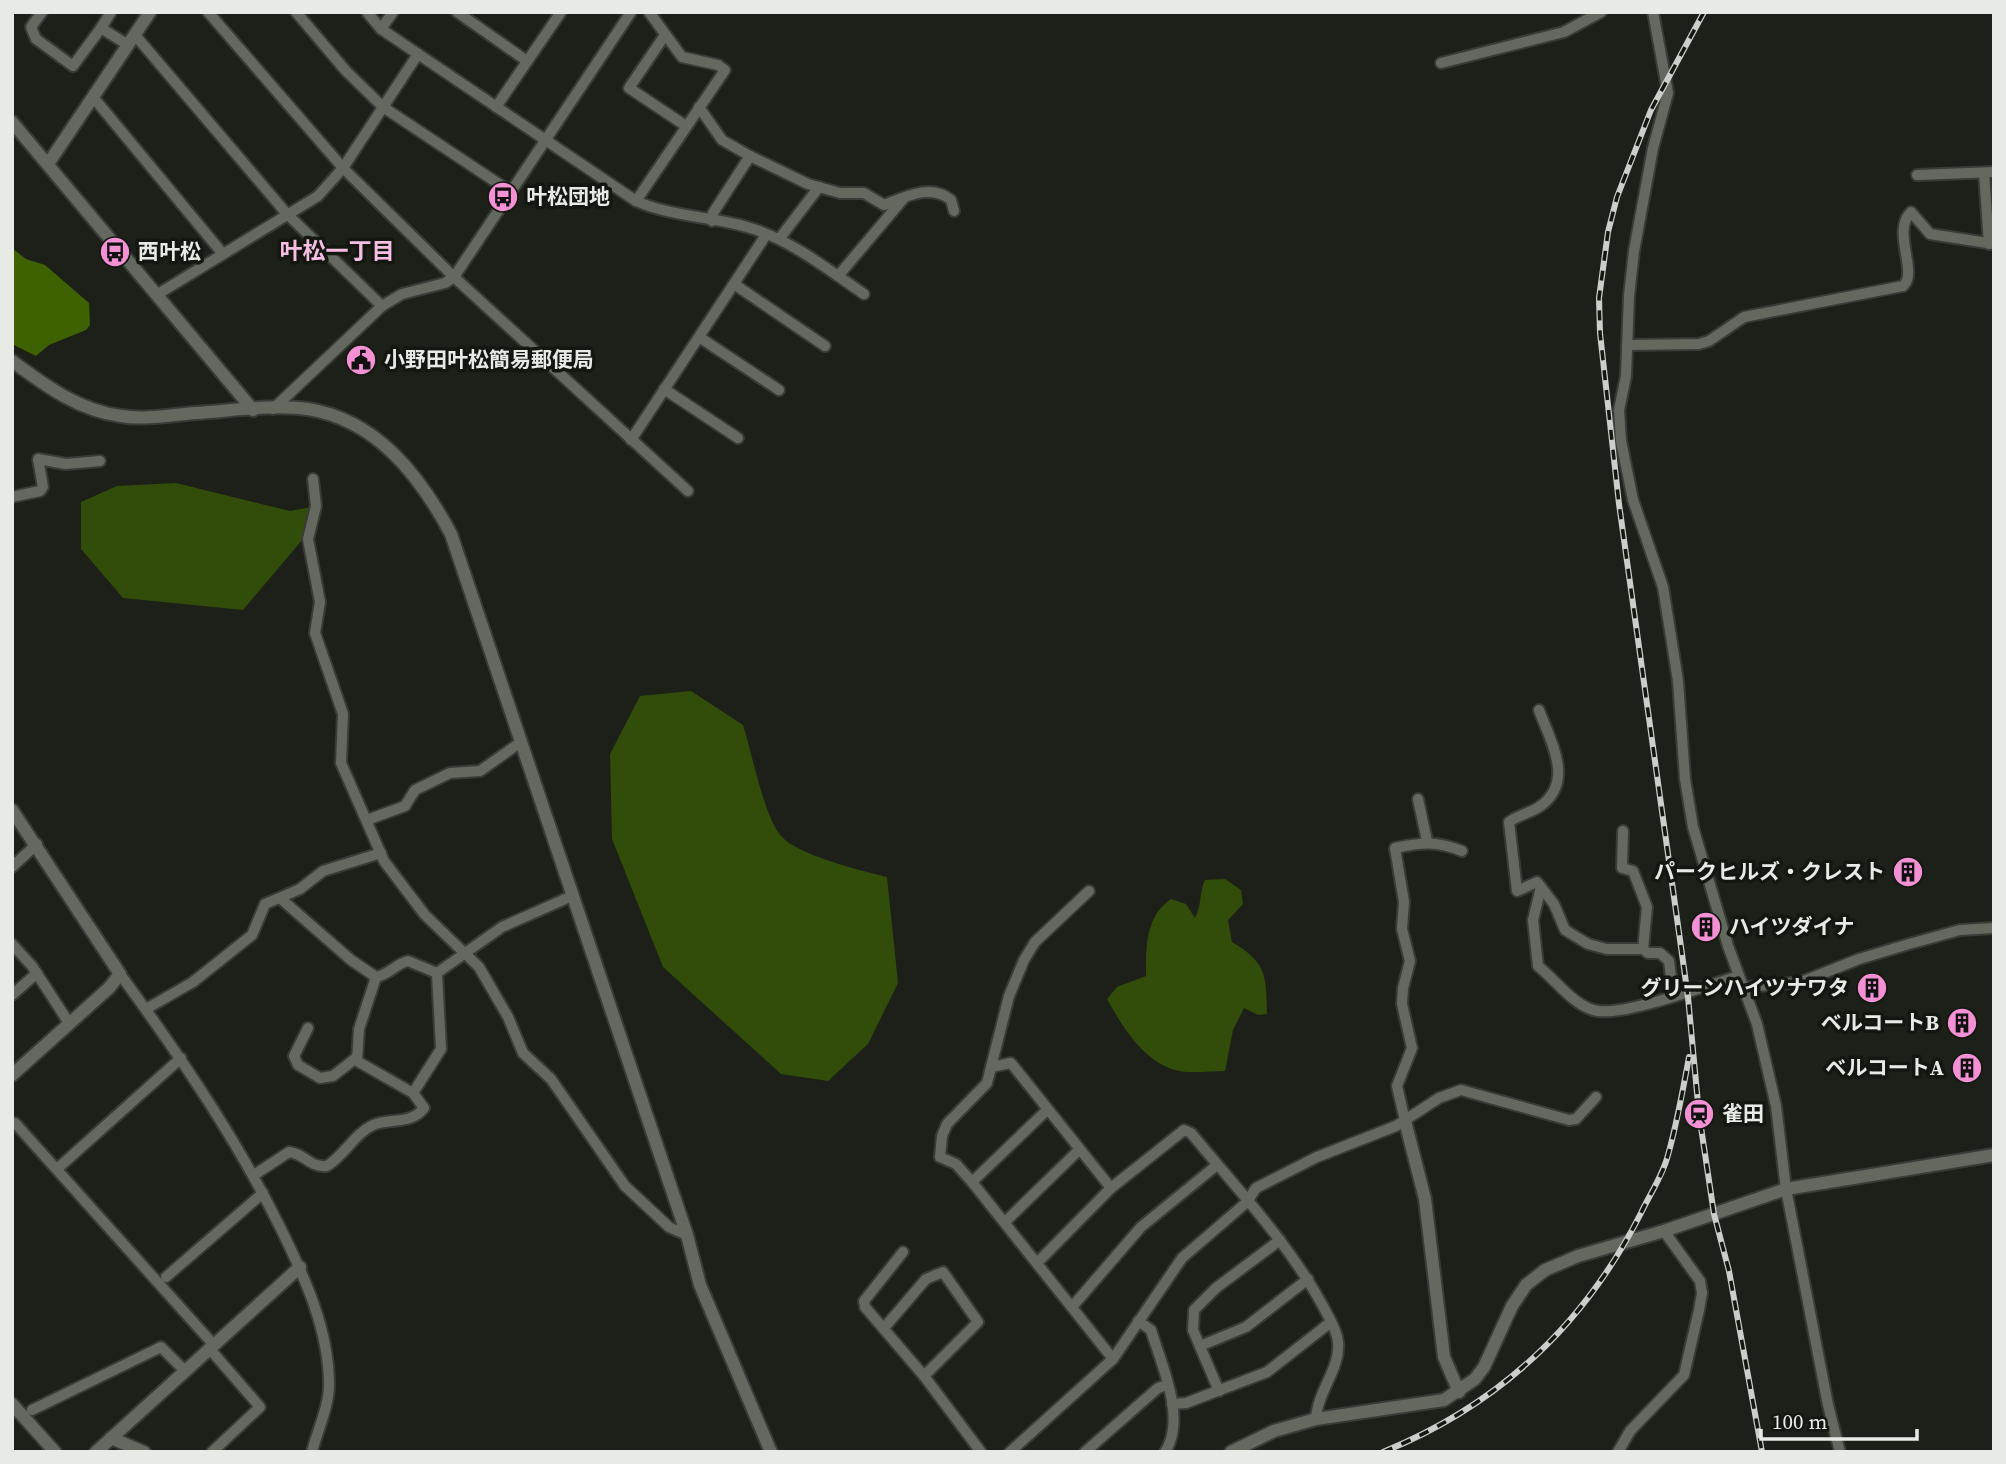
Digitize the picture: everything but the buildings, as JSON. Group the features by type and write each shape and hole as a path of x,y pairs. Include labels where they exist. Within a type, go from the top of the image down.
{"street":[{"path":"42,12 31,27 36,39 73,66 111,12"},
{"path":"48,164 150,12"},
{"path":"208,12 343,168 454,277 688,491"},
{"path":"296,12 346,71 383,107 511,192"},
{"path":"367,12 381,29 636,201 660,211 748,227 780,239 864,295"},
{"path":"381,29 393,12"},
{"path":"457,12 527,61"},
{"path":"273,410 382,306 402,294 445,283 454,277 631,12"},
{"path":"636,201 725,70 718,65 686,59 649,12"},
{"path":"1441,63 1564,33 1601,12"},
{"path":"1653,12 1668,93 1653,148 1634,251 1626,376 1619,411 1621,441 1633,500 1663,587 1678,681 1685,779 1693,827 1739,976 1746,987 1776,1106 1786,1189 1828,1405 1840,1452"},
{"path":"496,107 559,13"},
{"path":"101,28 132,40 286,214 382,306"},
{"path":"665,34 629,88 686,125"},
{"path":"158,294 318,196 343,168 418,54"},
{"path":"93,97 223,254"},
{"path":"699,107 708,116 717,135 750,156 819,187 840,193 864,193 884,205 911,193 937,192 951,200 954,211"},
{"path":"12,122 253,410"},
{"path":"712,221 713,213 750,156"},
{"path":"1627,345 1699,344 1709,341 1744,317 1903,286 1908,278 1903,233 1907,216 1911,212 1930,234 1991,244 1989,172 1917,175"},
{"path":"780,239 819,187"},
{"path":"838,276 905,197"},
{"path":"631,440 766,235"},
{"path":"734,284 825,346"},
{"path":"699,337 779,390"},
{"path":"12,361 68,400 116,415 307,409 332,415 377,438 416,478 451,534 687,1235 700,1285 771,1452"},
{"path":"664,389 738,438"},
{"path":"12,497 40,491 43,487 38,459 66,464 100,461"},
{"path":"313,479 316,506 308,539 320,602 315,633 343,714 341,763 381,853 395,878 425,915 467,953 490,984 523,1053 551,1079 619,1179 639,1202 669,1227 687,1235"},
{"path":"1539,710 1560,762 1559,778 1540,806 1510,822 1517,891 1537,882 1554,904 1566,930 1588,944 1607,949 1643,949 1648,953 1660,953 1669,961 1673,994"},
{"path":"367,820 405,806 415,790 450,772 480,771 521,742"},
{"path":"1418,799 1427,841"},
{"path":"12,810 37,844 120,974 181,1058 254,1175 299,1267 324,1339 328,1371 329,1389 312,1452"},
{"path":"1623,831 1622,868 1633,871 1647,907 1643,949"},
{"path":"1459,1392 1444,1357 1425,1199 1397,1086 1412,1048 1402,1004 1410,961 1400,915 1404,902 1395,848 1427,841 1462,851"},
{"path":"12,867 37,844"},
{"path":"146,1009 193,982 252,935 265,904 300,889 323,871 381,853"},
{"path":"1541,887 1533,920 1538,966 1568,994 1598,1011 1631,1007 1673,994 1698,991 1739,976"},
{"path":"1089,891 1035,942 1024,960 1009,996 987,1083 980,1093 953,1115 942,1136 940,1157 956,1164 972,1182 1113,1359"},
{"path":"436,973 502,927 572,896"},
{"path":"280,898 351,960 376,977 386,976 400,963 408,961 436,973"},
{"path":"1746,987 1801,982 1859,959 1934,937 1960,930 1994,928"},
{"path":"12,944 37,973 69,1023"},
{"path":"12,995 37,973"},
{"path":"413,1093 441,1049 438,1027 440,1001 436,973"},
{"path":"12,1075 120,974"},
{"path":"254,1175 289,1152 298,1153 311,1165 327,1166 369,1127 382,1122 413,1118 421,1112 423,1103 413,1093 360,1065 356,1058 359,1029 376,977"},
{"path":"440,1001 444,1003 444,1032 449,1033"},
{"path":"308,1028 294,1056 298,1065 320,1078 327,1078 356,1058"},
{"path":"57,1169 181,1058"},
{"path":"991,1067 1011,1063 1046,1111 1111,1188"},
{"path":"1010,1452 1113,1359 1182,1258 1247,1202 1256,1188 1317,1157 1349,1147 1405,1121 1439,1098 1461,1090 1569,1120 1576,1119 1596,1097"},
{"path":"972,1182 1046,1111"},
{"path":"15,1123 211,1346 260,1407 212,1452"},
{"path":"1037,1263 1111,1188 1184,1130 1191,1133 1280,1240 1308,1279 1331,1322 1338,1342 1337,1356 1317,1406 1317,1419"},
{"path":"1005,1223 1079,1150"},
{"path":"1231,1452 1275,1432 1317,1419 1444,1400 1459,1392 1484,1367 1512,1306 1534,1277 1578,1256 1664,1231 1786,1189 1994,1155"},
{"path":"1072,1307 1141,1227 1217,1165"},
{"path":"166,1277 263,1193"},
{"path":"1618,1452 1630,1431 1684,1375 1699,1310 1702,1293 1700,1281 1664,1231"},
{"path":"1219,1391 1193,1330 1195,1310 1216,1288 1280,1240"},
{"path":"903,1252 864,1301 865,1307 924,1376 981,1452"},
{"path":"96,1452 299,1267"},
{"path":"884,1328 926,1279 943,1272 978,1322 924,1376"},
{"path":"1200,1346 1246,1327 1308,1279"},
{"path":"1138,1321 1151,1330 1172,1404 1170,1442 1165,1452"},
{"path":"1172,1404 1268,1373 1331,1322"},
{"path":"32,1410 161,1347 184,1370"},
{"path":"1085,1452 1158,1388 1167,1385"},
{"path":"12,1404 55,1452"},
{"path":"111,1438 144,1452"}],"shaded area":[{"path":"12,248 26,259 45,265 89,303 90,325 86,330 49,345 36,356 12,344"},
{"path":"176,483 290,511 312,507 303,539 243,610 123,598 81,549 81,502 117,486"},
{"path":"691,691 743,725 764,800 782,837 790,844 816,856 887,877 898,983 868,1044 828,1081 781,1074 663,967 612,839 610,754 640,696"},
{"path":"1225,879 1241,890 1243,904 1228,920 1232,942 1252,957 1262,971 1267,1014 1258,1015 1244,1008 1233,1030 1225,1071 1175,1070 1143,1051 1107,999 1117,987 1146,976 1149,933 1162,906 1171,899 1186,904 1195,918 1205,880"}],"railway":[{"path":"1704,12 1651,110 1617,197 1608,232 1599,298 1600,333 1619,504 1688,997 1699,1114 1714,1214 1729,1271 1762,1452"},
{"path":"1383,1452 1425,1433 1501,1385 1565,1325 1593,1291 1619,1253 1663,1170 1689,1057"}],"place":[{"name":"叶松団地","path":"503,197"},
{"name":"西叶松","path":"115,252"},
{"name":"小野田叶松簡易郵便局","path":"361,360"},
{"name":"パークヒルズ・クレスト","path":"1908,872"},
{"name":"ハイツダイナ","path":"1706,927"},
{"name":"グリーンハイツナワタ","path":"1872,988"},
{"name":"ベルコートB","path":"1962,1023"},
{"name":"ベルコートA","path":"1967,1068"},
{"name":"雀田","path":"1699,1114"}],"district":[{"name":"叶松一丁目","path":"337,251"}]}
